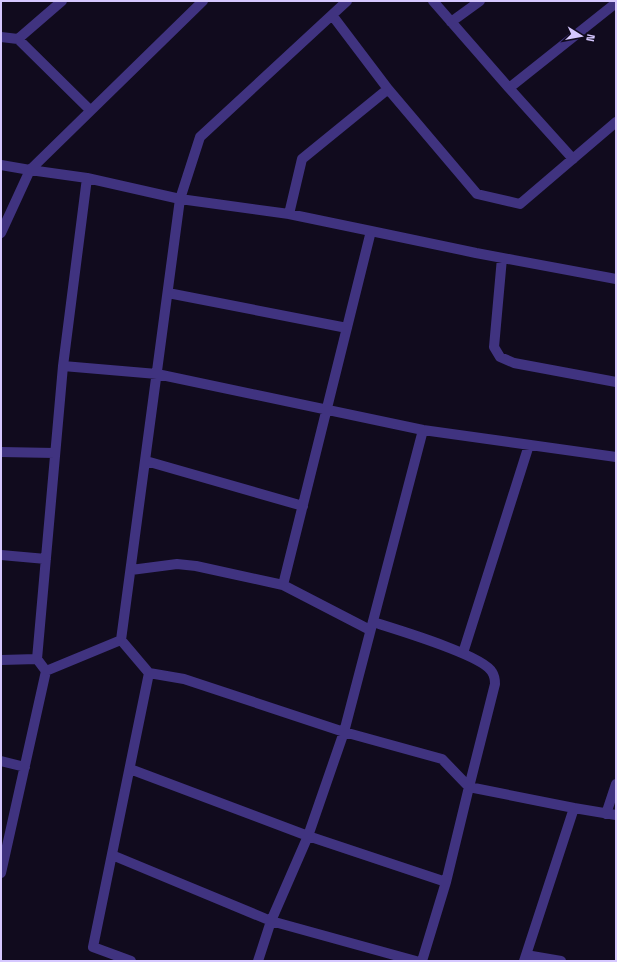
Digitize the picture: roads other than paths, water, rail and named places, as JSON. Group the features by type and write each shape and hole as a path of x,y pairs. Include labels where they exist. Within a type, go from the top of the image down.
{"street":[{"path":"18,39 62,1"},
{"path":"1,233 30,170 203,1"},
{"path":"347,1 200,137 180,199 121,640 149,673 184,679 344,732 442,759 469,787 611,815 616,784"},
{"path":"433,1 573,159"},
{"path":"451,22 480,1"},
{"path":"509,88 616,3"},
{"path":"332,15 388,89 477,194 520,204 616,122"},
{"path":"1,37 18,39 90,110"},
{"path":"289,214 302,159 388,89"},
{"path":"1,165 86,178 180,199 289,214 502,258 616,279"},
{"path":"1,873 3,853 46,671 37,659 63,366 86,178"},
{"path":"283,585 371,231"},
{"path":"502,258 494,347 500,357 514,363 616,382"},
{"path":"168,293 347,328"},
{"path":"63,366 157,374 423,430 616,457"},
{"path":"258,961 271,921 308,836 344,732 423,430"},
{"path":"463,653 529,445"},
{"path":"1,452 55,453"},
{"path":"146,461 303,506"},
{"path":"1,555 46,560"},
{"path":"131,570 177,564 196,566 283,585 372,626 463,653 483,663 492,672 495,684 446,882 422,961"},
{"path":"46,671 121,640"},
{"path":"1,660 37,659"},
{"path":"131,961 93,947 149,673"},
{"path":"1,761 24,767"},
{"path":"130,769 308,836 446,882"},
{"path":"561,961 525,958 574,808"},
{"path":"112,855 271,921 416,961"}]}
